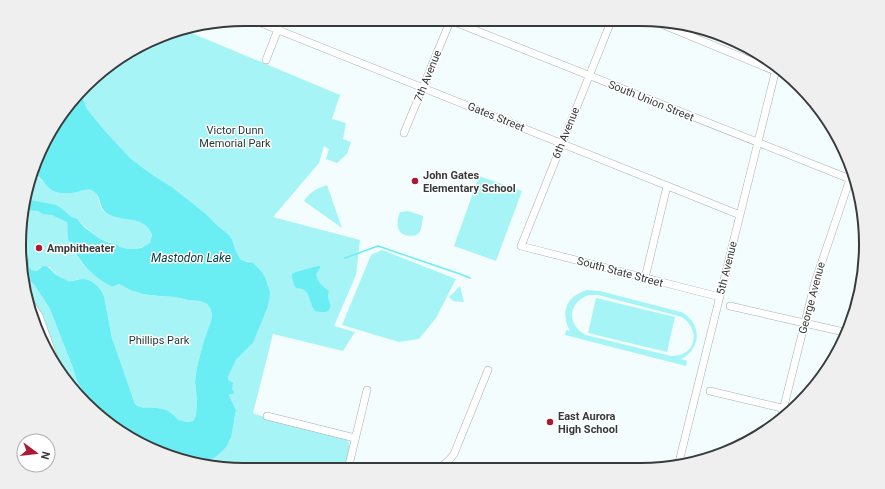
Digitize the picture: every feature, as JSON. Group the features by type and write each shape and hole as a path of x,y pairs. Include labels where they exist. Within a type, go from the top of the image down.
{"street":[{"name":"Gates Street","path":"270,26 740,215"},
{"path":"266,60 279,26"},
{"name":"7th Avenue","path":"404,133 447,26"},
{"name":"South Union Street","path":"464,26 849,178"},
{"name":"6th Avenue","path":"521,246 609,26"},
{"path":"669,28 770,68"},
{"name":"5th Avenue","path":"680,459 776,73"},
{"name":"George Avenue","path":"788,406 815,282 851,185"},
{"path":"644,278 667,186"},
{"name":"South State Street","path":"521,246 720,297"},
{"path":"730,306 841,331"},
{"path":"38,314 45,331"},
{"path":"446,463 454,454 488,370"},
{"path":"350,463 367,390"},
{"path":"710,391 785,409"},
{"path":"267,416 356,438"}],"green space":[{"name":"Victor Dunn Memorial Park","path":"190,32 340,95 332,119 346,123 343,139 351,142 347,154 337,163 326,159 329,149 324,146 319,163 273,217 360,240 356,275 334,326 355,332 343,351 273,334 253,413 346,439 350,445 346,463 230,463 208,460 219,454 229,442 236,410 229,395 233,391 228,377 236,360 253,343 267,309 268,286 266,279 262,272 248,261 240,259 232,239 228,234 172,187 131,159 87,109 83,97 111,71 135,55 161,43"},
{"name":"Phillips Park","path":"37,176 46,184 63,193 67,194 89,189 97,195 102,209 110,215 137,220 147,226 151,232 150,243 140,248 128,249 100,238 71,216 67,222 72,247 79,259 101,280 112,287 119,284 130,290 143,294 200,301 207,304 212,314 197,367 195,382 197,399 196,416 193,421 187,422 177,420 166,410 143,408 135,404 112,338 104,296 96,284 86,279 67,281 57,275 50,267 40,267 37,271 33,271 30,275 31,283 35,286 50,309 77,381 84,393 71,378 55,354 38,315 30,287 26,259 26,230 30,202"},
{"path":"479,176 522,191 496,261 454,246"},
{"path":"327,185 342,228 304,201 314,191"},
{"path":"408,211 423,216 422,226 417,235 408,236 402,234 398,228 400,212"},
{"path":"382,250 456,279 436,318 419,339 399,342 342,325 371,255"},
{"path":"460,286 464,302 453,301 449,297"},
{"path":"587,290 600,291 681,312 688,316 693,322 697,336 693,349 688,355 681,359 687,361 686,366 565,335 566,330 570,331 565,317 565,311 574,296","holes":["589,295 598,295 682,317 692,329 694,336 690,348 686,352 679,355 671,356 586,335 575,326 572,314 577,303 582,298"]},
{"path":"596,298 675,317 667,352 588,333"}],"water":[{"name":"Mastodon Lake","path":"83,97 87,109 131,159 172,187 206,214 232,239 240,259 253,263 262,272 266,279 270,293 267,309 253,343 236,360 228,377 228,380 233,383 232,389 234,392 233,394 229,395 236,410 231,437 227,446 214,458 208,460 188,456 135,434 111,418 84,393 77,381 50,309 30,281 26,258 29,259 29,267 32,270 37,271 46,266 54,273 68,281 86,279 96,284 104,296 112,338 135,404 143,407 166,410 178,420 187,422 193,421 196,416 197,399 195,382 197,367 212,314 207,304 200,301 143,294 130,290 119,284 112,287 95,276 85,266 73,249 68,239 67,222 52,215 29,210 30,200 56,205 70,216 77,219 85,228 99,238 127,249 141,248 150,243 152,235 149,229 145,224 140,222 110,215 103,210 98,196 93,191 85,190 68,193 56,192 49,188 37,176 38,174 55,135 71,111"},
{"path":"320,266 320,268 316,274 317,279 322,286 329,291 328,298 330,307 326,312 315,311 308,294 303,289 295,287 292,277 292,274 296,272"}],"waterway":[{"path":"345,258 378,246 470,278"}],"place":[{"name":"John Gates Elementary School","path":"415,181"},
{"name":"Amphitheater","path":"39,248"},
{"name":"East Aurora High School","path":"550,422"}]}
